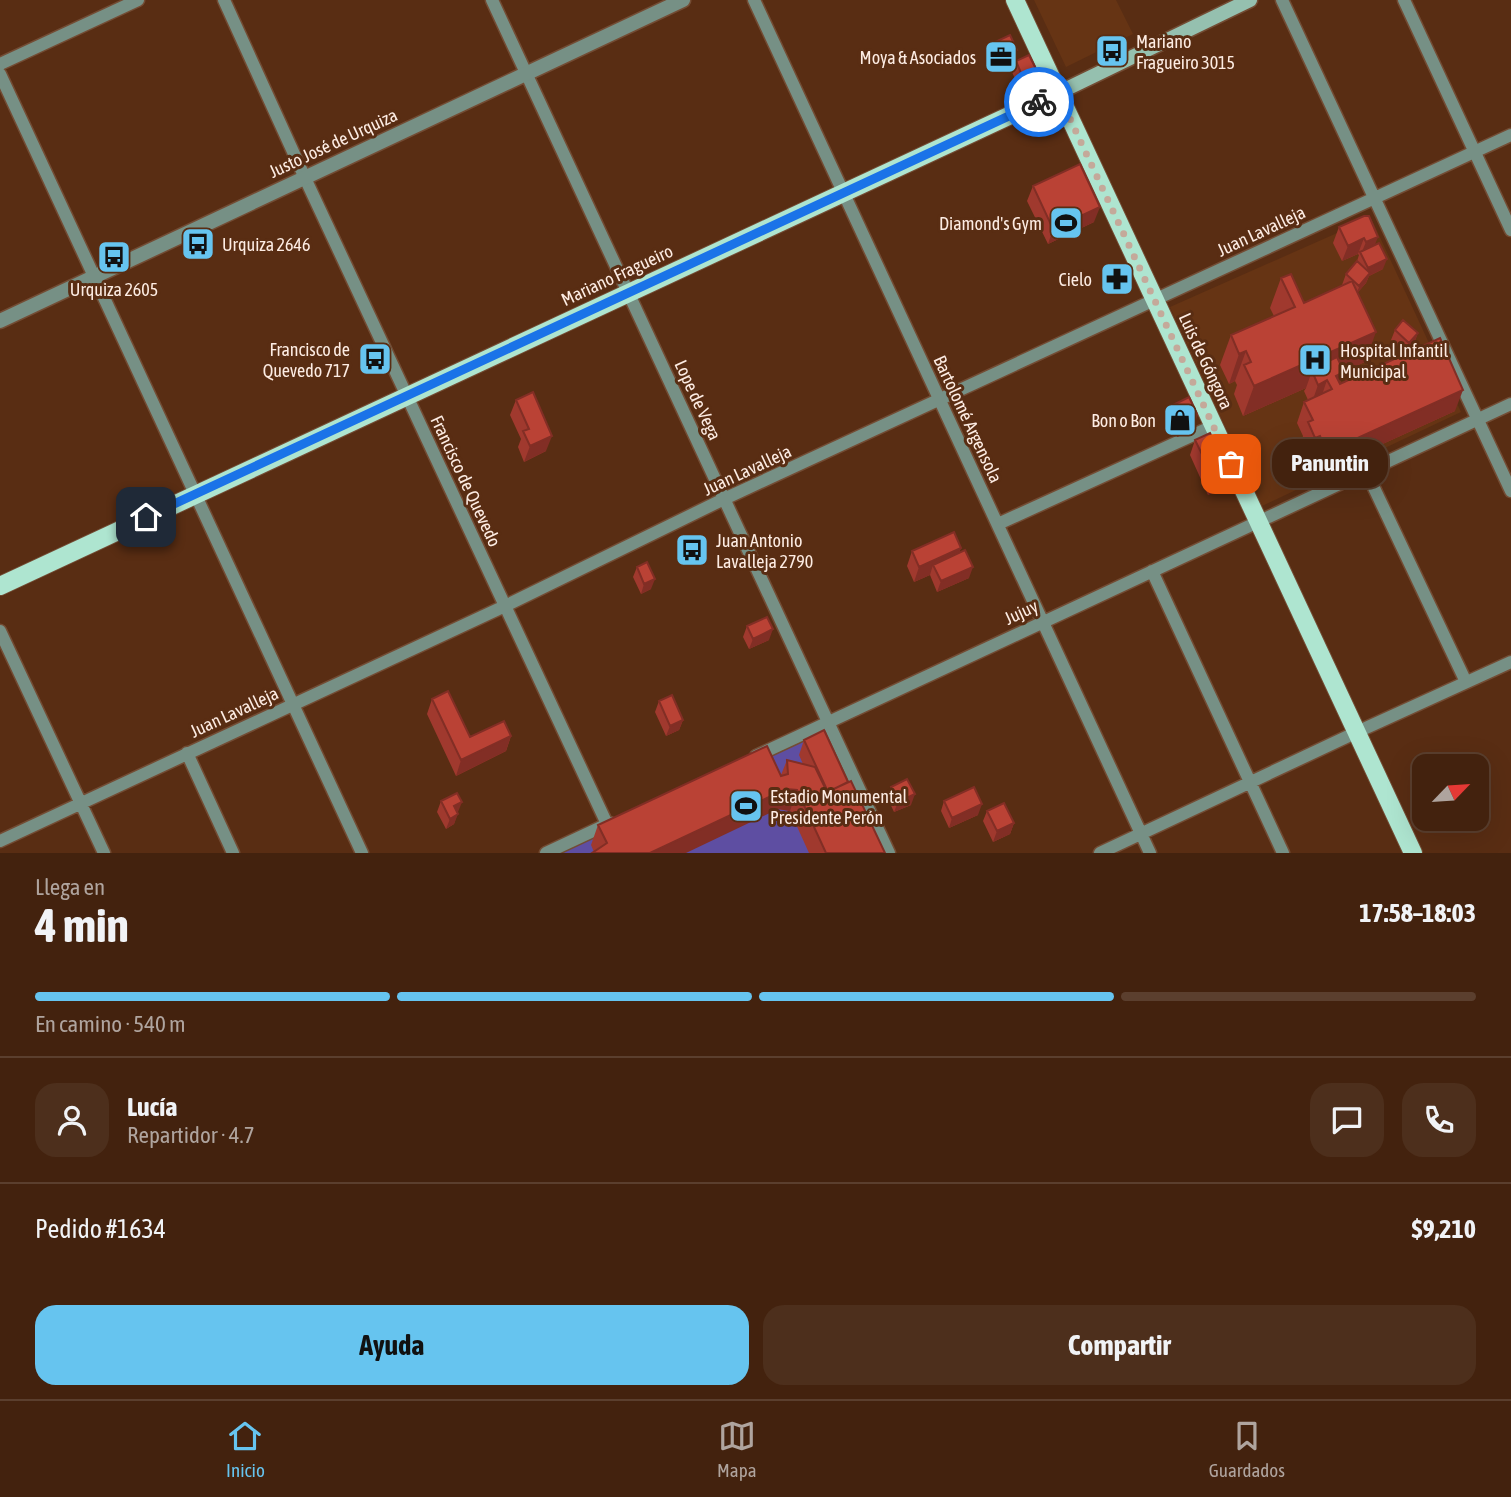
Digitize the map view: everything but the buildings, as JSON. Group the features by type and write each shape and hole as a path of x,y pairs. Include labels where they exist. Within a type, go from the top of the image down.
{"main road":[{"name":"Luis de Góngora","path":"1014,0 1413,853"},
{"name":"Mariano Fragueiro","path":"0,586 1058,93 1251,0"}],"street":[{"path":"0,64 138,0"},
{"name":"Francisco de Quevedo","path":"224,0 505,606 613,822 547,853"},
{"name":"Lope de Vega","path":"492,0 890,853"},
{"name":"Justo José de Urquiza","path":"0,321 683,0"},
{"name":"Bartolomé Argensola","path":"754,0 1150,853"},
{"path":"1282,0 1511,491"},
{"path":"1404,0 1511,230"},
{"path":"0,74 362,853"},
{"name":"Juan Lavalleja","path":"0,841 505,606 724,499 1511,135"},
{"name":"Jujuy","path":"742,762 1511,404"},
{"path":"998,524 1213,426"},
{"path":"1366,471 1466,682"},
{"path":"1152,571 1283,853"},
{"path":"0,631 104,853"},
{"path":"1100,853 1511,662"},
{"path":"187,753 233,853"}],"shaded area":[{"path":"1034,0 1116,0 1133,34 1066,67"},
{"name":"Hospital Infantil Municipal","path":"1371,218 1461,412 1262,506 1170,307"},
{"name":"Estadio Monumental Presidente Perón","path":"828,722 889,853 547,853"}],"way so far":[{"path":"1039,102 1058,93 1231,464"}],"place":[{"name":"Mariano Fragueiro 3015","path":"1112,51"},
{"name":"Moya & Asociados","path":"1001,57"},
{"name":"Diamond's Gym","path":"1066,223"},
{"name":"Urquiza 2646","path":"198,244"},
{"name":"Urquiza 2605","path":"114,257"},
{"name":"Cielo","path":"1117,279"},
{"name":"Francisco de Quevedo 717","path":"375,359"},
{"name":"Hospital Infantil Municipal","path":"1315,360"},
{"name":"Bon o Bon","path":"1180,420"},
{"name":"Panuntin","path":"1231,464"},
{"name":"Juan Antonio Lavalleja 2790","path":"692,550"},
{"name":"Estadio Monumental Presidente Perón","path":"746,806"}],"route":[{"path":"146,517 1039,102"}]}
